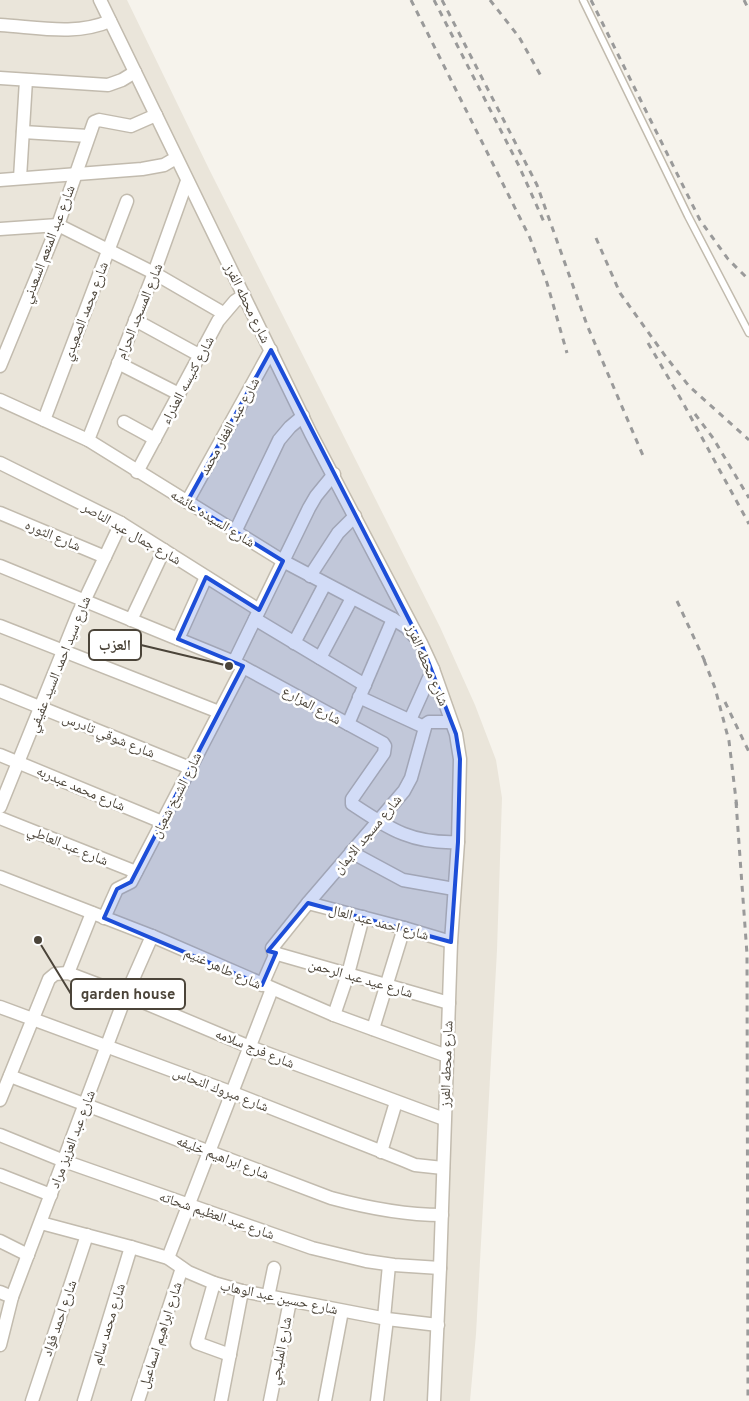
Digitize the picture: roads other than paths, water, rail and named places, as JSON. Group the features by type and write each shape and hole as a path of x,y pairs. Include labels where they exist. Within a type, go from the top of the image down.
{"street":[{"name":"شارع محطه الفرز","path":"100,0 271,350 421,643 433,669 458,743 460,759 458,842 451,942 434,1401"},
{"path":"0,25 79,29 110,21"},
{"path":"0,78 108,85 122,80 135,72"},
{"path":"20,178 26,80"},
{"name":"شارع عبد المنعم السعدني","path":"0,366 58,225 94,122 99,120 131,126 156,115"},
{"path":"23,132 88,136"},
{"path":"0,180 142,169 164,165 176,158"},
{"name":"شارع المسجد الحرام","path":"88,440 154,273 187,181"},
{"name":"شارع محمد الصعيدي","path":"44,420 127,201"},
{"path":"0,229 58,225 154,273 223,313"},
{"name":"شارع كنيسه العذراء","path":"137,472 223,313 244,295"},
{"path":"135,320 199,355"},
{"name":"شارع عبد الغفار محمد","path":"187,502 271,350"},
{"path":"118,363 179,394"},
{"name":"شارع السيده عائشه","path":"0,400 88,440 283,561 393,619 406,628 421,643"},
{"path":"236,532 279,440 290,427 304,416"},
{"path":"124,422 155,439"},
{"name":"شارع جمال عبد الناصر","path":"0,463 121,524 164,550 206,577 294,643 365,684"},
{"name":"شارع الشيخ شعبان","path":"68,973 98,915 117,889 131,882 219,712 257,615 309,508 320,490 334,474"},
{"name":"شارع الثوره","path":"0,512 105,557"},
{"path":"310,576 338,532 355,516"},
{"name":"شارع سيد احمد السيد عفيفي","path":"0,807 84,601 121,524"},
{"path":"131,620 164,550"},
{"name":"شارع المزارع","path":"0,566 238,665 383,743 384,753 352,801 352,804 378,821"},
{"path":"178,639 206,577"},
{"path":"294,643 325,584"},
{"path":"320,658 352,598"},
{"path":"348,724 393,619"},
{"path":"0,626 219,712"},
{"path":"410,720 433,669"},
{"name":"شارع شوقي تادرس","path":"0,691 190,768"},
{"path":"359,697 424,727 429,722 452,722"},
{"name":"شارع مسجد الايمان","path":"275,953 272,946 404,790 411,778 424,727"},
{"name":"شارع محمد عبدربه","path":"0,755 162,822"},
{"name":"شارع عبد العاطي","path":"0,818 136,872"},
{"path":"378,821 394,831 411,838 430,842 458,842"},
{"path":"351,852 403,880 454,889"},
{"name":"شارع طاهر غنيم","path":"0,877 152,936 334,1015 447,1056"},
{"name":"شارع احمد عبد العال","path":"308,903 451,942"},
{"path":"334,1015 348,974 363,917"},
{"path":"373,1029 388,986 404,928"},
{"name":"شارع عبد العزيز مراد","path":"1,1337 12,1297 126,995 152,936"},
{"path":"168,1258 250,1047 275,953"},
{"name":"شارع عيد عبد الرحمن","path":"275,953 449,1003"},
{"path":"0,1100 49,979 55,974 68,973"},
{"name":"شارع فرج سلامه","path":"68,973 250,1047 444,1120"},
{"name":"شارع مبروك النحاس","path":"0,1007 233,1093 415,1165 443,1168"},
{"name":"شارع ابراهيم خليفه","path":"10,1076 331,1198 355,1205 404,1214 442,1215"},
{"path":"381,1152 396,1102"},
{"name":"شارع عبد العظيم شحاته","path":"0,1135 64,1161 312,1248 339,1256 389,1265 440,1268"},
{"path":"0,1175 51,1195"},
{"name":"شارع حسين عبد الوهاب","path":"40,1223 168,1258 182,1268 214,1283 242,1291 386,1319 438,1325"},
{"name":"شارع احمد فؤاد","path":"32,1401 87,1236"},
{"path":"0,1241 28,1255"},
{"name":"شارع محمد سالم","path":"84,1401 132,1247"},
{"path":"377,1401 386,1319 389,1265"},
{"name":"شارع ابراهيم اسماعيل","path":"138,1401 182,1268"},
{"path":"268,1297 274,1268"},
{"path":"214,1283 197,1343 230,1355"},
{"path":"221,1401 242,1291"},
{"path":"0,1292 12,1297"},
{"name":"شارع المليجي","path":"270,1401 290,1301"},
{"path":"324,1401 342,1311"}],"lane":[{"path":"583,0 688,216 749,333"}],"railway":[{"path":"411,0 530,238 547,283 567,353"},
{"path":"434,0 519,166 544,222"},
{"path":"442,0 537,185 587,325 644,458"},
{"path":"490,0 519,37 541,76"},
{"path":"591,0 700,220 728,259 749,280"},
{"path":"744,0 749,10"},
{"path":"596,238 620,293 666,357 689,386 749,440"},
{"path":"648,343 749,524"},
{"path":"695,414 713,438 749,498"},
{"path":"677,601 707,666"},
{"path":"704,660 715,688 729,741 737,808"},
{"path":"725,702 749,752"},
{"path":"736,802 747,954 748,1401"}],"place":[{"name":"العزب","path":"229,666"},
{"name":"garden house","path":"38,940"}]}
